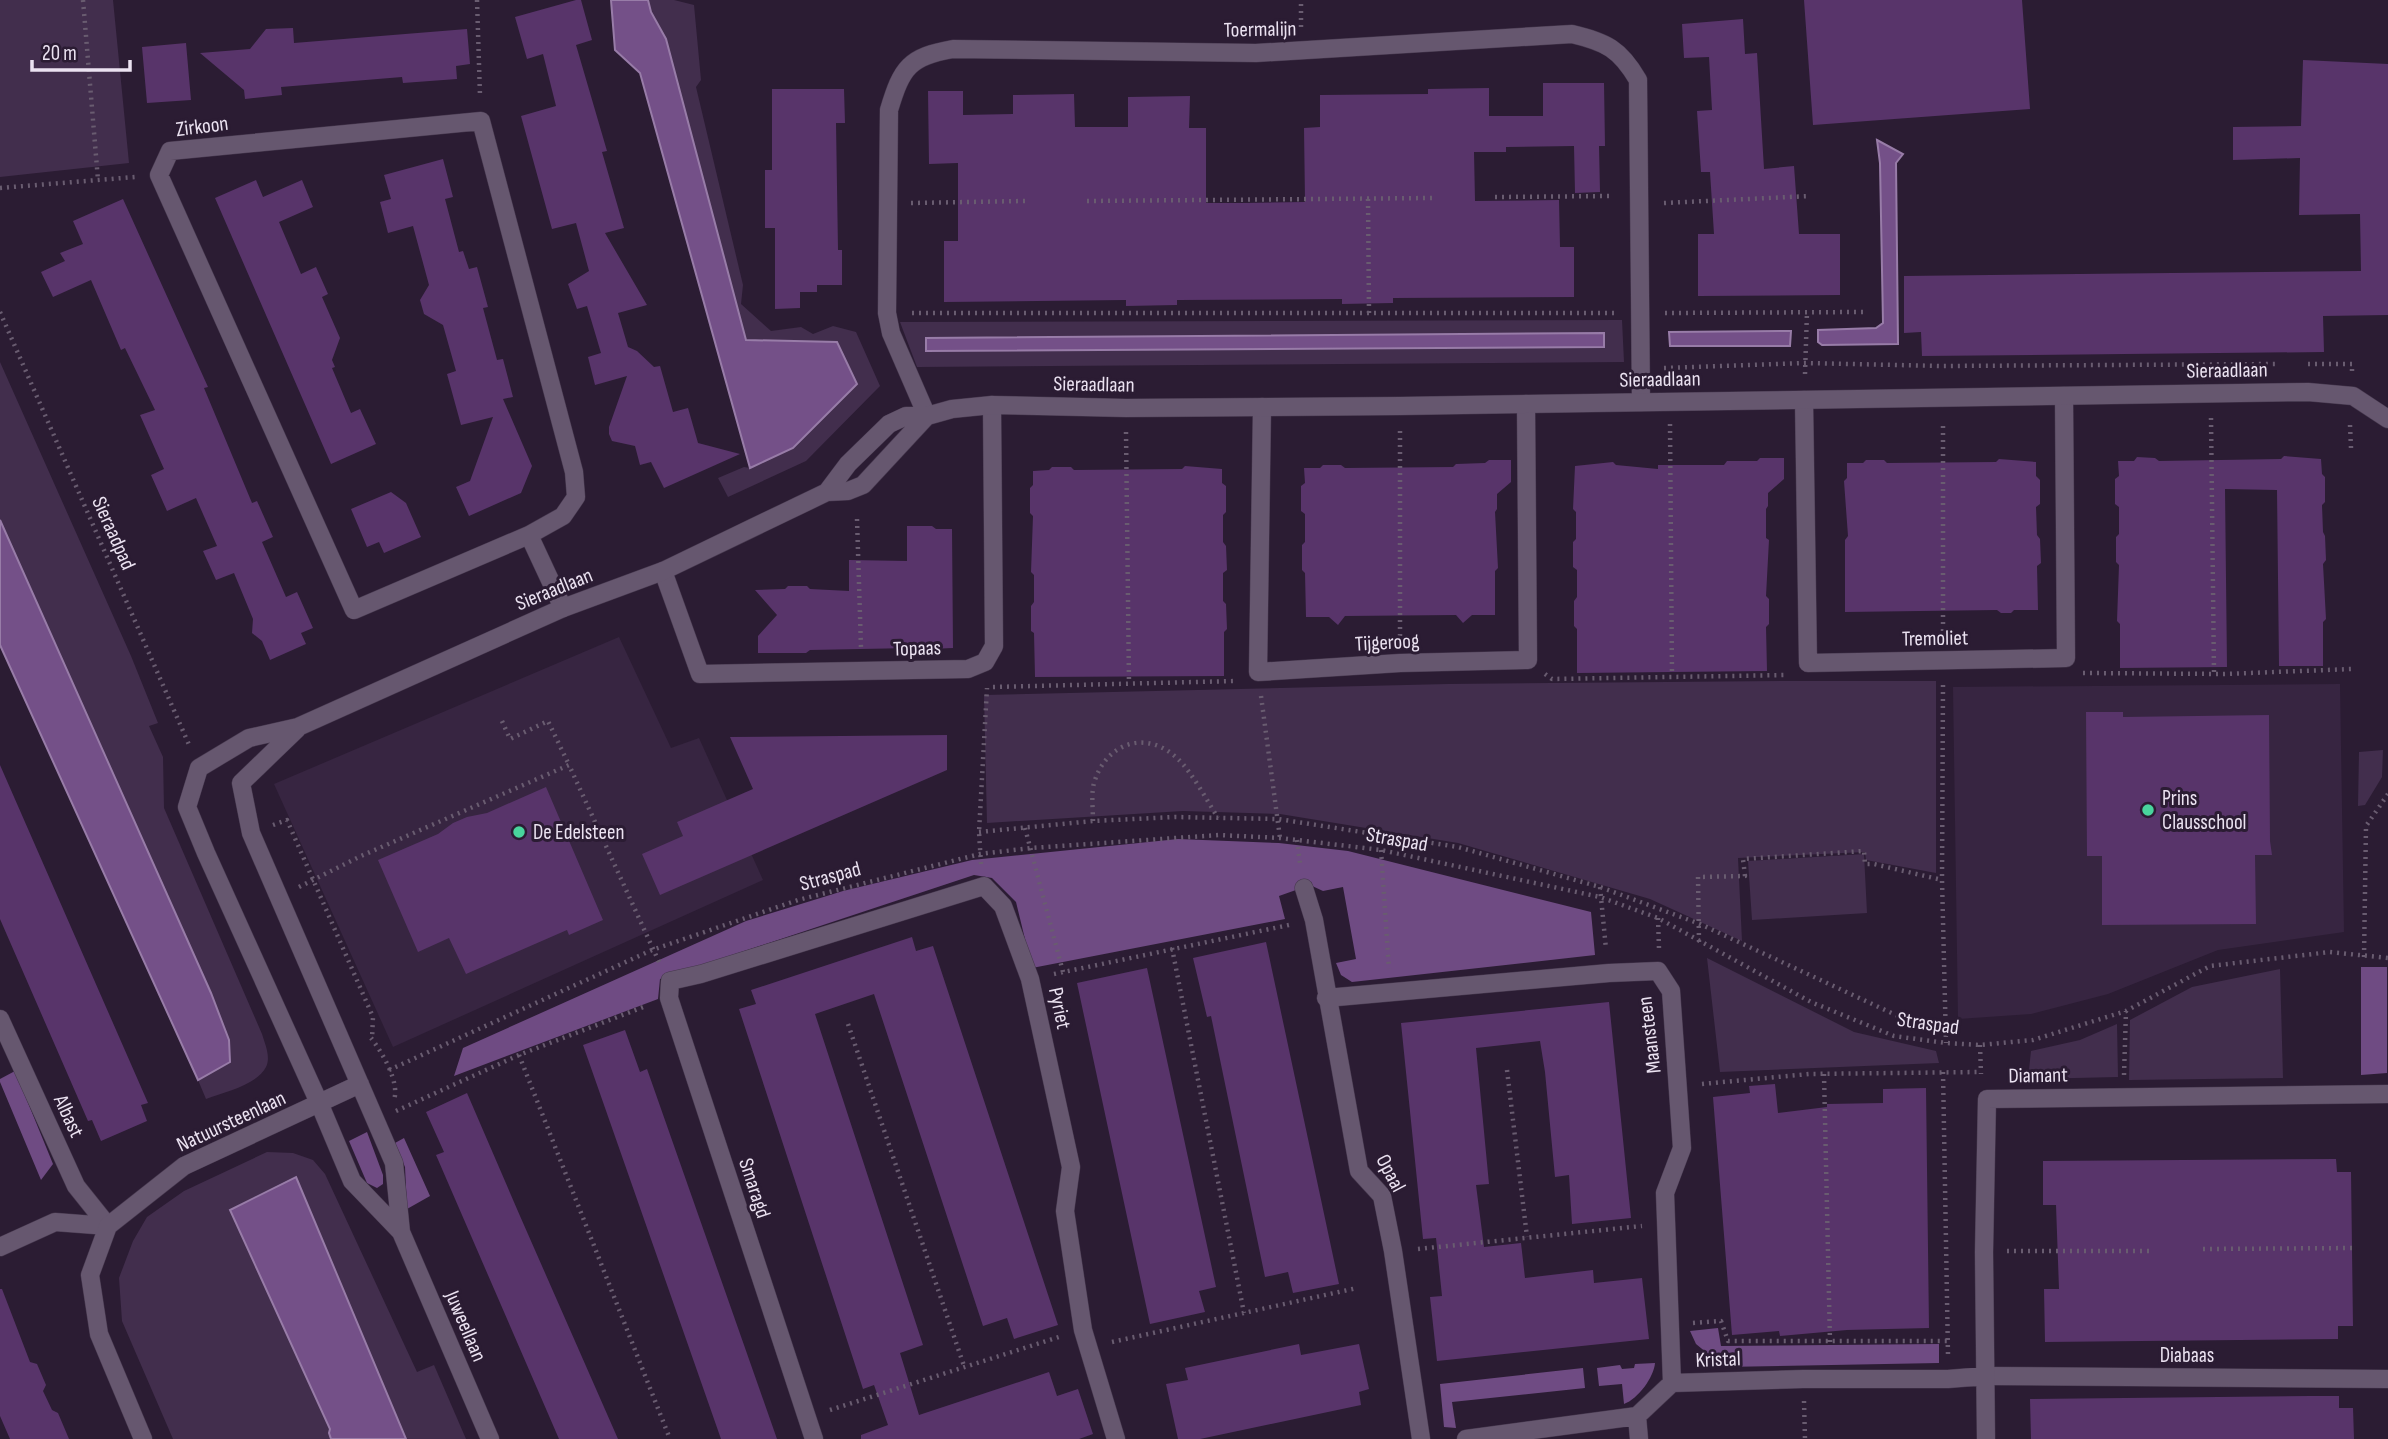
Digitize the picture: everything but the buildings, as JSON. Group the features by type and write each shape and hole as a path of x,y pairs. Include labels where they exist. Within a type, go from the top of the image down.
{"street":[{"name":"Toermalijn","path":"927,416 891,333 887,313 890,110 896,86 908,66 930,54 953,49 1301,52 1572,34 1601,41 1627,61 1638,80 1641,402"},
{"name":"Zirkoon","path":"159,175 170,151 481,121"},
{"path":"159,175 354,610 529,535 563,516 576,497 574,472 481,121"},
{"name":"Sieraadlaan","path":"827,492 848,464 889,424 906,416 927,416 952,409 992,405 1126,408 1400,406 2308,392 2353,396 2388,419"},
{"path":"2064,396 2066,658"},
{"path":"1804,400 1808,663"},
{"path":"1525,404 1528,660"},
{"path":"985,663 993,646 992,405"},
{"path":"1258,673 1262,407"},
{"name":"Sieraadlaan","path":"199,768 249,738 298,727 563,608 663,572 827,492 848,491 863,485 927,416"},
{"path":"529,535 563,608"},
{"name":"Topaas","path":"663,572 699,674 968,669 985,663"},
{"name":"Tremoliet","path":"1808,663 2066,658"},
{"name":"Tijgeroog","path":"1258,673 1400,663 1528,660"},
{"name":"Sieraadlaan","path":"298,727 241,783 251,833 360,1084"},
{"path":"199,768 187,807 320,1105"},
{"name":"Pyriet","path":"669,998 670,981 701,974 984,886 1003,906 1030,979 1071,1167 1065,1211 1083,1330 1116,1439"},
{"name":"Opaal","path":"1304,888 1314,920 1359,1171 1382,1196 1394,1251 1421,1439"},
{"name":"Maansteen","path":"1326,998 1658,971 1671,991 1682,1148 1665,1193 1672,1383"},
{"name":"Smaragd","path":"669,998 814,1439"},
{"name":"Albast","path":"0,1019 76,1186 108,1226"},
{"name":"Natuursteenlaan","path":"108,1226 184,1166 320,1105 360,1084"},
{"name":"Juweellaan","path":"360,1084 394,1163 401,1232 490,1439"},
{"name":"Diamant","path":"1986,1439 1984,1252 1987,1099 2388,1094"},
{"name":"Juweellaan","path":"320,1105 352,1181 401,1232"},
{"path":"0,1247 55,1222 108,1226 90,1275 99,1334 143,1439"},
{"name":"Diabaas","path":"1985,1376 2388,1379"},
{"name":"Kristal","path":"1637,1416 1672,1383 1803,1379 1948,1379 1985,1376"},
{"path":"1466,1439 1637,1416 1639,1439"}],"path":[{"path":"83,0 98,180"},
{"path":"477,0 481,121"},
{"path":"0,188 159,175"},
{"path":"1255,190 1255,200"},
{"path":"1495,197 1639,200 1810,196"},
{"path":"1368,198 1369,313"},
{"path":"1087,201 1432,198"},
{"path":"888,204 1025,201"},
{"name":"Sieraadpad","path":"0,312 199,768"},
{"path":"1804,400 1807,312"},
{"path":"887,313 1863,312"},
{"path":"1641,368 1805,363 1942,366 2283,364"},
{"path":"2297,364 2352,364 2353,396"},
{"path":"2213,365 2214,673"},
{"path":"1942,366 1942,880 1946,1044"},
{"path":"1670,368 1672,677"},
{"path":"1400,406 1400,663"},
{"path":"1126,408 1129,683"},
{"path":"857,519 862,672"},
{"path":"2066,658 2084,674 2352,668"},
{"path":"1528,660 1552,679 1800,675 1808,663"},
{"path":"980,853 987,687 985,663"},
{"path":"987,687 1237,681 1258,673 1280,838"},
{"path":"502,721 510,739 548,720 652,950"},
{"path":"1093,821 1093,785 1104,761 1125,744 1150,741 1178,759 1219,818"},
{"path":"278,897 361,856 569,765"},
{"path":"2364,957 2365,826 2388,794"},
{"path":"979,832 1093,821 1278,819 1458,847 1600,887 1700,924 1898,1016 1946,1024"},
{"path":"1025,828 1063,972"},
{"name":"Straspad","path":"389,1070 652,950 798,900 980,853 1219,835 1280,838 1381,850 1600,897 1658,918 1811,1002 1894,1036 1946,1044 1980,1045 2033,1040 2126,1011 2210,966 2330,953 2388,958"},
{"path":"1381,850 1390,991"},
{"path":"1699,942 1698,877 1745,876 1743,859 1864,851 1865,864 1942,880"},
{"path":"1600,887 1609,973"},
{"path":"1030,979 1314,920"},
{"path":"1172,948 1244,1313"},
{"path":"376,1120 519,1055 669,998"},
{"path":"2123,1097 2126,1011"},
{"path":"848,1024 964,1366"},
{"path":"519,1055 670,1439"},
{"path":"1507,1069 1527,1237"},
{"path":"1943,1072 1948,1379"},
{"path":"1678,1087 1824,1074 1980,1072"},
{"path":"1824,1074 1830,1342"},
{"path":"1394,1251 1668,1223"},
{"path":"2203,1249 2357,1248"},
{"path":"1984,1252 2153,1251"},
{"path":"1087,1348 1357,1288"},
{"path":"1671,1325 1721,1321 1728,1341 1947,1341"},
{"path":"806,1418 1083,1330"},
{"path":"1803,1379 1805,1439"}],"shaded area":[{"path":"0,0 113,0 129,163 0,177"},
{"path":"611,0 648,0 651,12 666,39 746,340 837,342 857,384 793,448 750,468 640,73 615,50"},
{"path":"648,0 674,0 694,5 701,80 696,87 743,285 741,304 771,331 801,327 813,334 833,326 856,332 880,386 806,461 728,497 718,478 744,467 750,468 837,342 746,340 666,39 651,12"},
{"path":"1877,140 1903,154 1896,163 1898,344 1822,345 1818,342 1818,330 1876,328 1883,323 1880,163"},
{"path":"1622,320 1624,362 917,367 900,322"},
{"path":"1791,331 1790,346 1670,346 1669,332"},
{"path":"1604,333 1604,347 926,351 926,338"},
{"path":"0,362 131,656 158,723 149,726 163,757 164,808 266,1046 267,1063 262,1073 239,1087 206,1099 198,1080 230,1062 229,1040 211,993 0,520"},
{"path":"0,520 211,993 229,1040 230,1062 198,1080 0,645"},
{"name":"De Edelsteen","path":"619,637 671,748 699,738 763,880 393,1047 274,784"},
{"path":"1936,681 1936,873 1866,860 1865,852 1738,858 1742,941 1650,899 1458,843 1280,814 1183,811 987,823 984,695 1448,684"},
{"name":"Prins Clausschool","path":"2340,684 2344,932 2218,950 2108,994 2031,1014 1958,1019 1953,687"},
{"path":"2383,750 2382,777 2365,805 2358,806 2359,752"},
{"path":"1178,839 1279,843 1348,851 1591,912 1595,955 1352,982 1341,975 1336,963 1356,959 1343,887 1323,891 1310,885 1279,896 1285,919 1032,968 1016,902 992,878 974,875 660,979 658,999 454,1076 463,1048 746,921 843,891 972,860"},
{"path":"1864,854 1867,913 1752,920 1748,861"},
{"path":"1707,958 1854,1032 1936,1051 1939,1063 1720,1072"},
{"path":"2361,967 2387,967 2387,1073 2361,1075"},
{"path":"2280,969 2283,1078 2129,1080 2130,1020 2192,987"},
{"path":"2117,1024 2118,1077 2028,1079 2031,1051 2080,1040"},
{"path":"15,1071 53,1164 41,1180 0,1082 0,1079"},
{"path":"367,1132 383,1175 383,1184 377,1188 367,1183 349,1141"},
{"path":"404,1138 430,1196 407,1209 405,1167 395,1143"},
{"path":"267,1152 293,1153 313,1160 325,1174 417,1372 434,1365 466,1439 406,1439 296,1177 230,1210 330,1429 331,1439 173,1439 122,1321 119,1278 133,1241 147,1217 184,1191"},
{"path":"296,1177 406,1439 331,1439 330,1429 230,1210"},
{"path":"1718,1328 1721,1346 1939,1344 1939,1363 1724,1367 1696,1344 1690,1331"},
{"path":"1655,1363 1652,1375 1644,1387 1624,1404 1622,1384 1599,1386 1597,1368 1620,1365 1622,1369 1634,1368 1635,1364"},
{"path":"1583,1368 1585,1388 1452,1402 1456,1428 1444,1427 1440,1384"}],"place":[{"name":"Prins Clausschool","path":"2148,810"},
{"name":"De Edelsteen","path":"519,832"}]}
